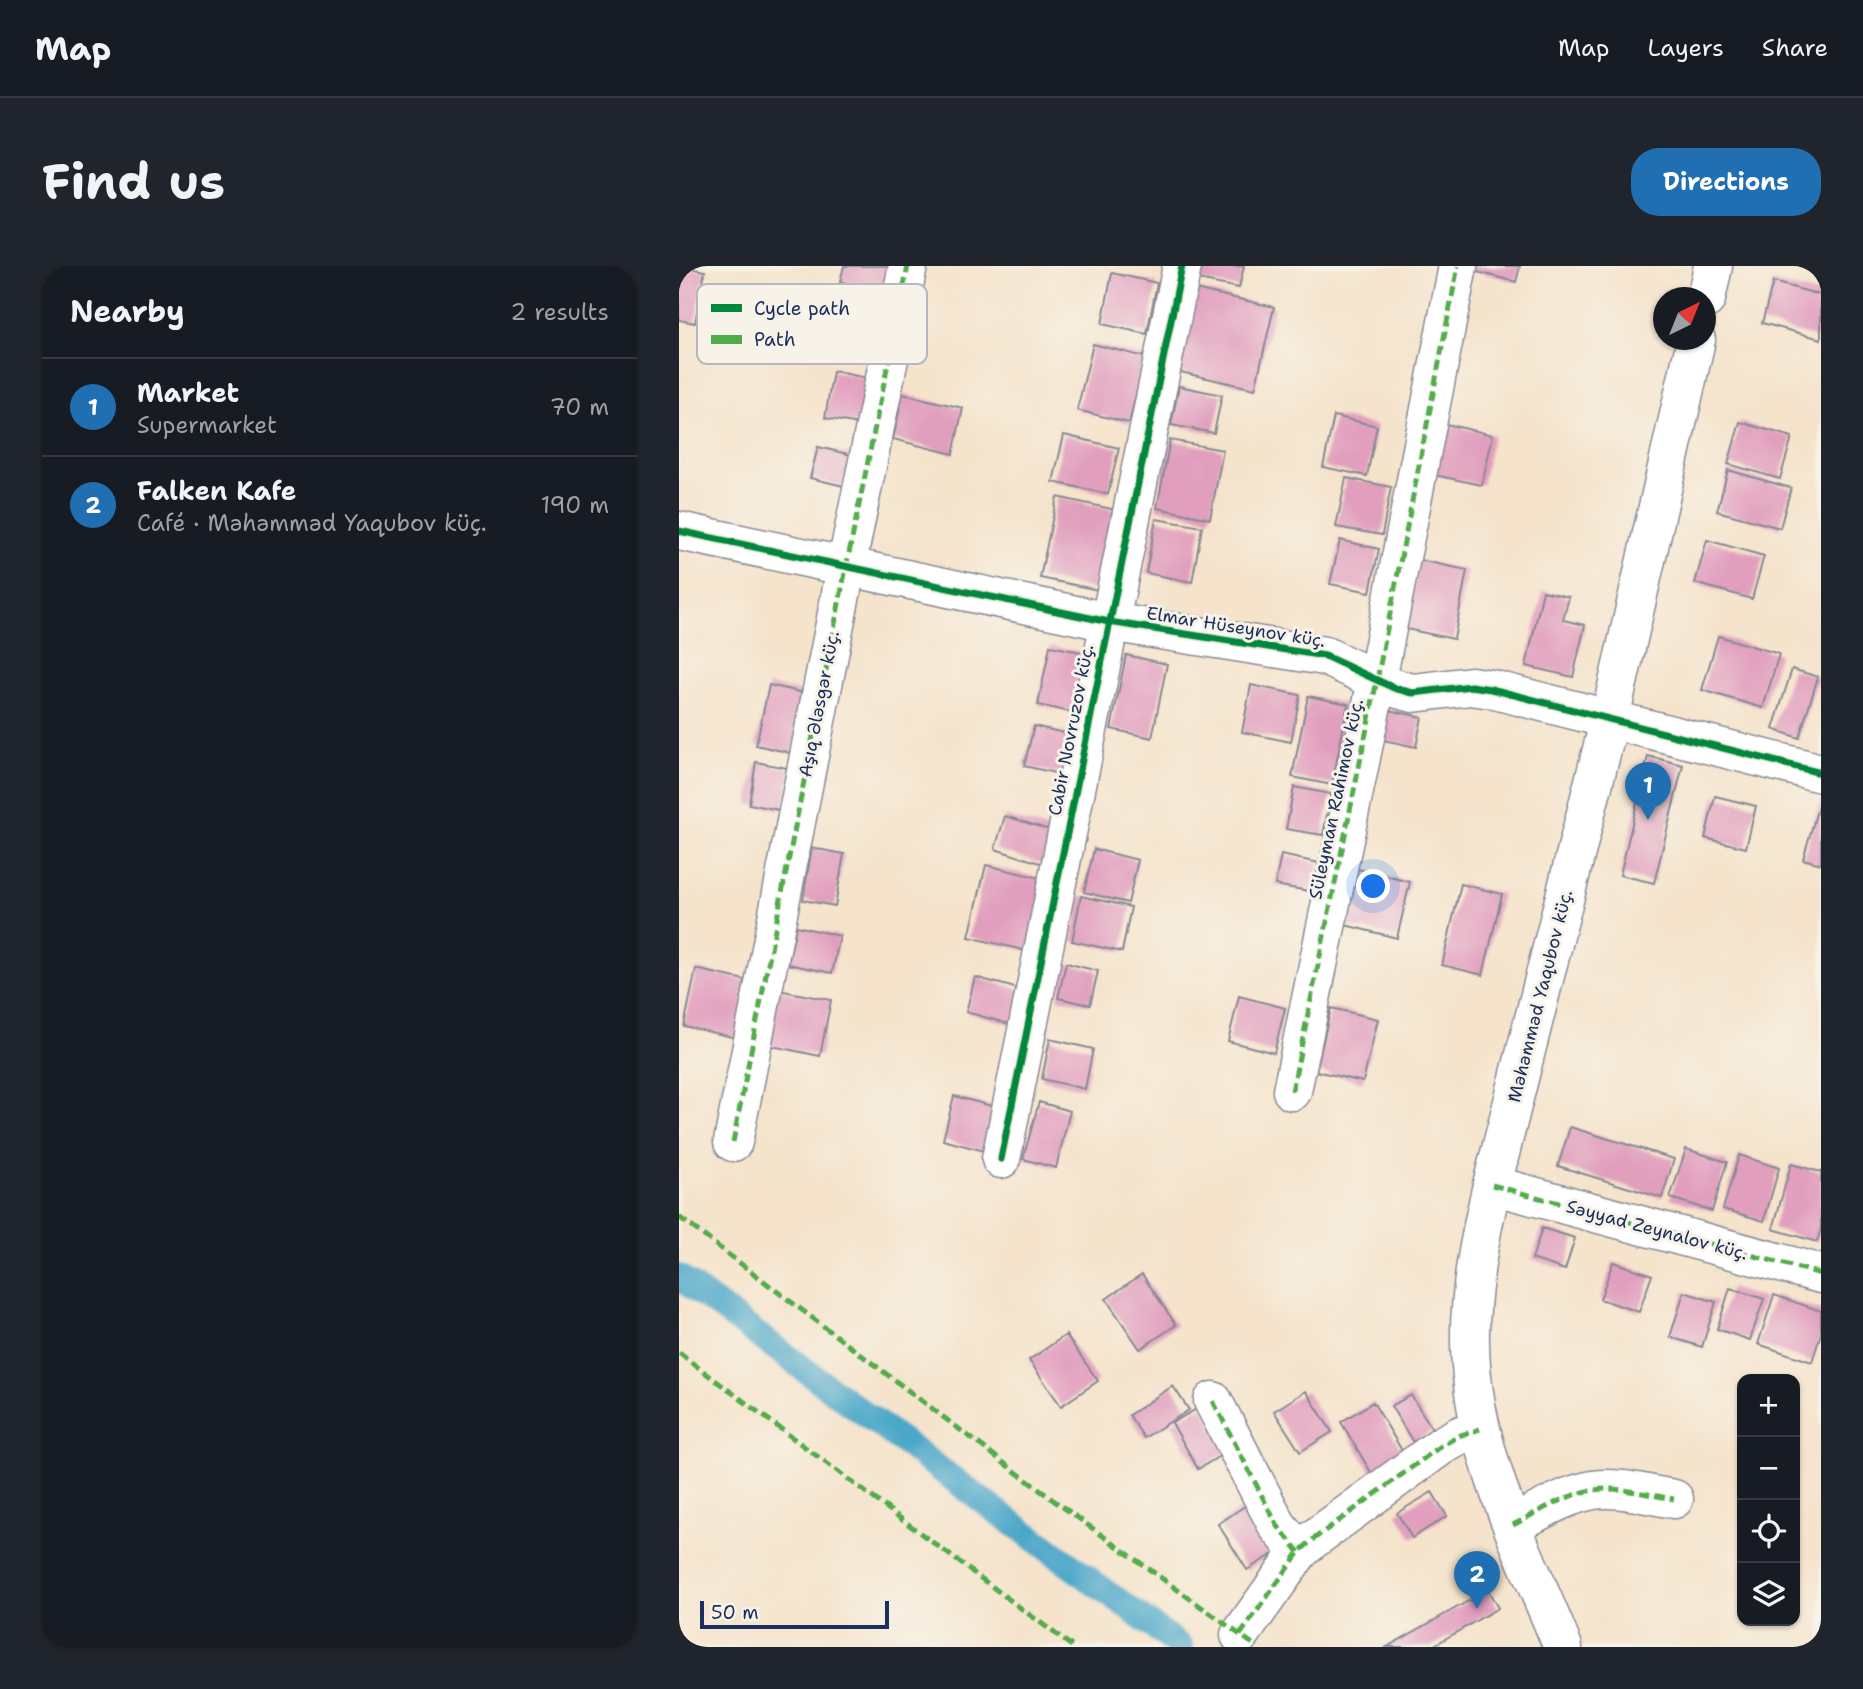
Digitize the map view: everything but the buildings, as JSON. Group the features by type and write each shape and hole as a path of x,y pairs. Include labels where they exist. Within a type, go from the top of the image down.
{"street":[{"name":"Aşıq Ələsgər küç.","path":"904,284 908,266"},
{"name":"Cabir Novruzov küç.","path":"1001,1159 1182,266"},
{"name":"Süleyman Rahimov küç.","path":"1292,1091 1377,680 1458,266"},
{"path":"1709,287 1713,266"},
{"name":"Məhəmməd Yaqubov küç.","path":"1563,1647 1513,1525 1488,1459 1480,1429 1470,1342 1472,1297 1480,1239 1492,1185 1610,718 1694,350"},
{"name":"Aşıq Ələsgər küç.","path":"733,1142 888,364"},
{"name":"Elmar Hüseynov küç.","path":"679,531 1109,622 1325,656 1413,693 1471,686 1491,689 1821,773"},
{"name":"Səyyad Zeynalov küç.","path":"1492,1185 1821,1275"},
{"path":"1213,1401 1277,1525 1299,1552"},
{"path":"1240,1635 1299,1552 1323,1531 1441,1446 1480,1429"},
{"path":"1513,1525 1574,1495 1595,1490 1616,1490 1674,1499"}],"waterway":[{"path":"679,1277 1181,1647"}],"marked path":[{"path":"904,284 908,266"},
{"path":"1292,1091 1377,680 1458,266"},
{"path":"733,1142 888,364"},
{"path":"1492,1185 1821,1274"},
{"path":"679,1217 1049,1497 1257,1647"},
{"path":"679,1353 1073,1647"},
{"path":"1213,1401 1277,1525 1299,1552"},
{"path":"1240,1635 1299,1552 1311,1541 1441,1446 1480,1429"},
{"path":"1513,1525 1562,1500 1593,1490 1623,1490 1674,1499"}],"cycle path":[{"path":"1001,1159 1182,266"},
{"path":"679,531 1109,622 1325,656 1394,688 1413,693 1471,686 1491,689 1821,773"}],"place":[{"name":"Market","path":"1648,820"},
{"name":"Falken Kafe","path":"1477,1609"}]}
